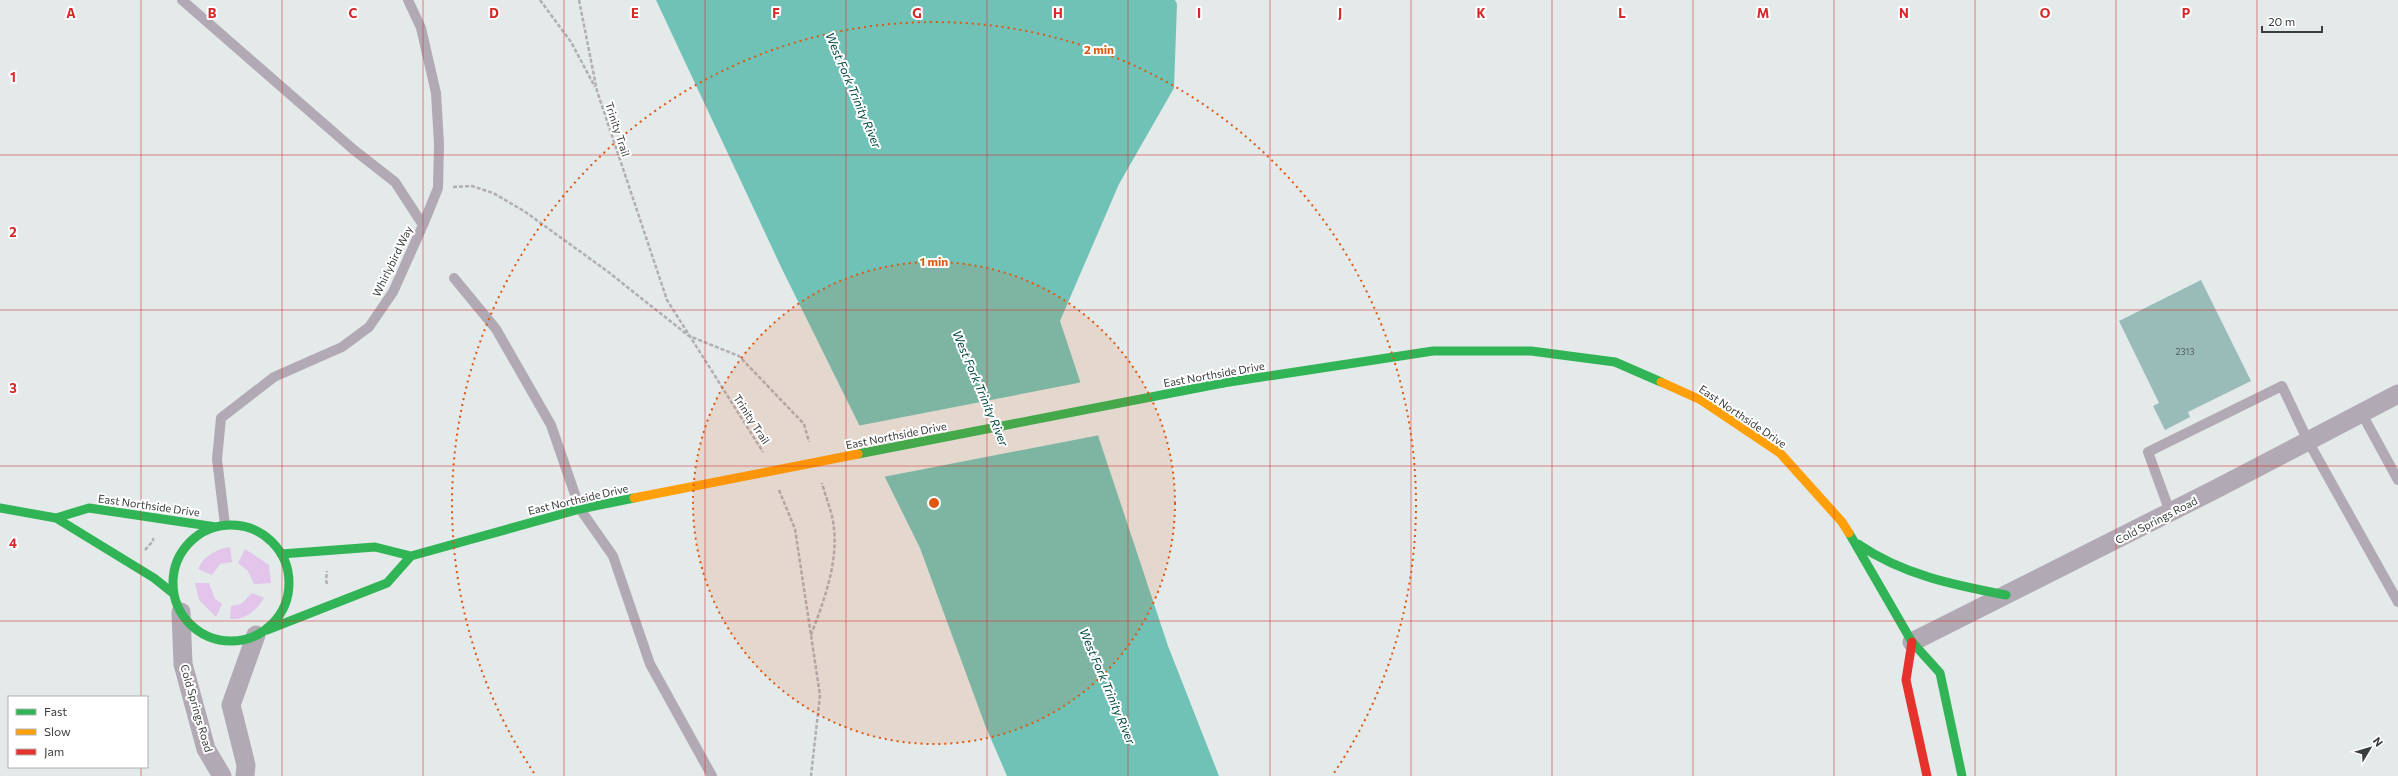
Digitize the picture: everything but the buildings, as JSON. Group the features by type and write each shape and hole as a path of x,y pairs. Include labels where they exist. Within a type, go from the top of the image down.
{"street":[{"name":"East Northside Drive","path":"281,554 375,547 411,556 580,509 634,498 1223,383 1433,351 1531,351 1615,362 1701,400 1780,453 1842,522 1856,542 1912,642 1940,673 1962,776"},
{"name":"Cold Springs Road","path":"1912,642 2170,512 2362,414 2398,394"},
{"name":"East Northside Drive","path":"0,508 56,518 154,578 174,594"},
{"name":"East Northside Drive","path":"56,518 89,508 220,526"},
{"path":"245,776 246,765 231,705 260,633 279,617 287,600 290,581 286,562 276,546 262,533 244,526 220,526 206,530 190,541 179,557 173,575 174,594 182,612 194,627 210,637 229,641 248,639 260,633 387,583 411,556"},
{"path":"1856,542 1872,555 1904,569 1954,585 2006,595"},
{"name":"Cold Springs Road","path":"182,612 183,664 206,749 222,776"},
{"path":"1912,642 1906,680 1927,776"}],"lane":[{"path":"182,0 354,150 395,182 423,225"},
{"name":"Whirlybird Way","path":"220,526 217,459 221,418 274,376 342,347 369,327 393,292 438,188 439,144 436,93 422,28 408,0"},
{"path":"454,278 496,329 551,425 580,509 613,556 650,664 712,776"},
{"path":"2170,512 2148,452 2282,386 2308,441 2398,602"},
{"path":"2362,414 2398,480"}],"path":[{"name":"Trinity Trail","path":"540,0 570,42 597,91"},
{"name":"Trinity Trail","path":"579,0 597,91 667,300 764,455"},
{"path":"438,188 472,186 493,193 524,211 607,271 689,336 739,356 804,424 810,446"},
{"path":"811,636 829,585 833,543 832,517 821,481"},
{"path":"778,488 795,529 820,695 811,776"},
{"path":"143,552 153,541 154,531"},
{"path":"328,569 326,580 328,586"}],"shaded area":[{"path":"230,547 232,562 220,564 212,575 198,569 204,560 211,554 220,549"},
{"path":"245,549 269,565 271,583 254,584 248,571 238,563"},
{"path":"195,583 209,583 215,599 222,604 216,617 199,600"},
{"path":"252,593 264,598 254,611 241,618 230,619 231,606 241,604"}],"water":[{"name":"West Fork Trinity River","path":"656,0 1175,0 1177,4 1174,88 1119,184 1060,321 1168,646 1219,776 1007,776 985,725 920,548 782,269"}],"pier":[{"path":"1083,382 1100,435 883,477 857,426"}],"traffic: fast":[{"path":"1223,383 1433,351 1531,351 1615,362 1661,382"},
{"path":"858,454 1223,383"},
{"path":"281,554 375,547 411,556 580,509 634,498"},
{"path":"0,508 56,518 154,578 174,594"},
{"path":"56,518 89,508 216,527"},
{"path":"231,525 242,526 253,530 272,542 284,561 288,572 289,583 288,594 284,605 272,624 253,636 242,640 231,641 220,640 209,636 190,624 178,605 174,594 173,583 174,572 178,561 190,542 209,530 220,526 231,525"},
{"path":"1849,533 1912,642 1940,673 1962,776"},
{"path":"1858,544 1875,555 1911,571 1948,583 2006,595"},
{"path":"267,630 387,583 411,556"}],"traffic: slow":[{"path":"1661,382 1701,400 1780,453 1842,522 1849,533"},
{"path":"634,498 858,454"}],"traffic: jam":[{"path":"1912,642 1906,680 1927,776"}]}
